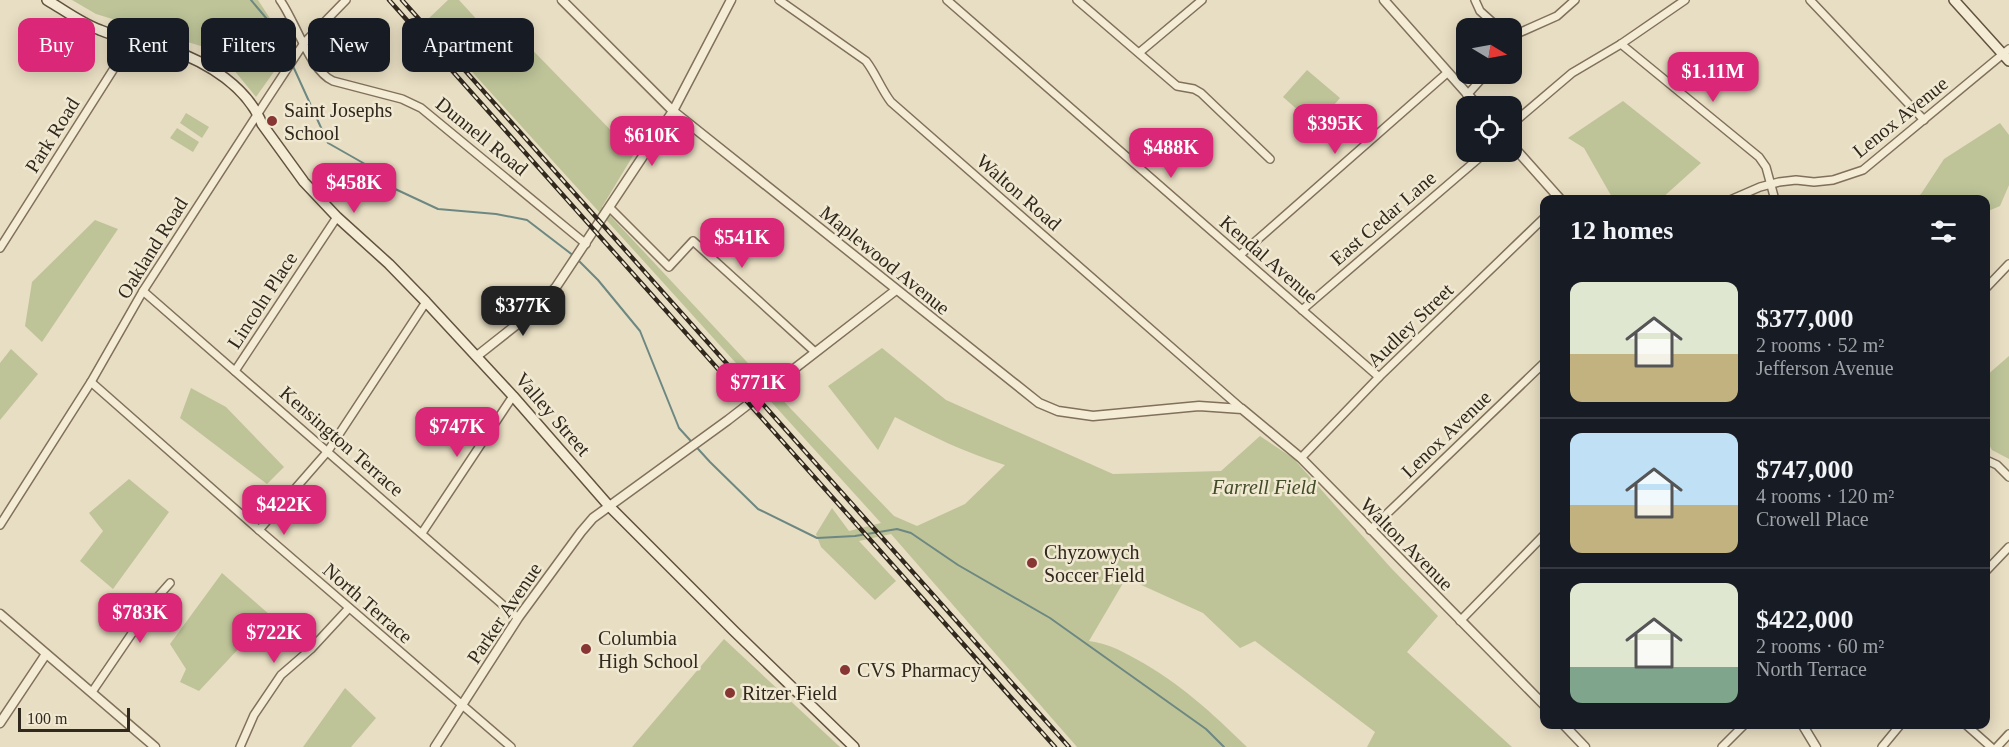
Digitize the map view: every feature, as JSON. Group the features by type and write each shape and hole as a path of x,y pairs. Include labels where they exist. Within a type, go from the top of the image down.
{"main road":[{"name":"Valley Street","path":"47,0 107,32"},
{"path":"1954,0 2007,55"},
{"name":"Valley Street","path":"189,58 200,62 231,83 258,113 262,124 304,182 337,217 387,262 477,356 609,506 854,747"}],"street":[{"name":"Dunnell Road","path":"280,0 289,12 317,69 325,77 402,99 421,108 586,244"},
{"name":"Oakland Road","path":"0,525 91,382 143,291 288,66 304,43 346,0"},
{"name":"Maplewood Avenue","path":"562,0 673,111 1039,403 1058,411 1093,416 1199,406 1242,409"},
{"path":"477,356 544,302 586,244 673,111 731,0"},
{"name":"Walton Road","path":"779,0 866,61 891,102 1242,409"},
{"name":"Kendal Avenue","path":"947,0 1379,378"},
{"path":"1077,0 1177,86 1194,89 1201,93 1270,159"},
{"path":"1140,52 1202,0"},
{"path":"1384,0 1467,95 1477,84"},
{"path":"1475,0 1480,11 1488,18"},
{"path":"1522,32 1557,16 1575,0"},
{"path":"1522,116 1572,73 1622,44 1685,0"},
{"path":"1810,0 1924,120"},
{"path":"1622,44 1759,157 1766,166 1773,195"},
{"name":"Lenox Avenue","path":"1742,195 1769,184 1796,180 1814,182 1833,180 1863,170 2007,55"},
{"name":"Park Road","path":"0,248 112,72"},
{"path":"1240,255 1447,73"},
{"path":"1522,156 1557,195"},
{"name":"East Cedar Lane","path":"1302,310 1474,162"},
{"path":"610,208 669,267 693,241 815,352"},
{"name":"Lincoln Place","path":"235,371 337,217"},
{"name":"Audley Street","path":"1301,458 1379,378 1540,222"},
{"path":"1990,284 2009,264"},
{"name":"Parker Avenue","path":"435,747 518,618 581,532 609,506 772,387 896,290"},
{"name":"Kensington Terrace","path":"143,291 518,618"},
{"path":"259,530 328,450 426,302"},
{"name":"Lenox Avenue","path":"1370,530 1540,367"},
{"name":"North Terrace","path":"91,382 511,747"},
{"path":"422,533 513,396"},
{"name":"Walton Avenue","path":"1242,409 1301,458 1540,701"},
{"path":"1990,462 1999,466 2009,477"},
{"path":"1460,621 1540,539"},
{"path":"1990,567 2009,547"},
{"path":"92,692 154,601 170,583"},
{"path":"240,747 254,715 281,675 311,649 349,608"},
{"path":"0,614 155,747"},
{"path":"0,723 46,654"},
{"path":"1568,729 1585,747"},
{"path":"1722,747 1739,729"},
{"path":"1805,729 1816,747"},
{"path":"1882,747 1898,729"},
{"path":"1971,729 1991,747"},
{"path":"1997,747 2009,734"}],"green space":[{"path":"72,0 258,0 270,18 201,18 201,46 189,42 189,18 109,18 96,14"},
{"path":"448,0 459,0 475,18 429,18"},
{"name":"Farrell Field","path":"534,52 634,154 602,207 894,516 917,526 965,504 1005,465 949,444 895,417 878,450 828,386 882,348 946,400 1113,474 1221,471 1260,436 1293,458 1391,568 1438,616 1407,652 1512,747 1367,747 1375,732 1255,641 1240,648 1203,613 1126,578 1089,641 1118,650 1167,678 1208,710 1247,747 1077,747 891,534 859,541 896,581 875,600 821,547 816,534 832,508 849,531 881,523 472,72 534,72"},
{"path":"1307,70 1340,98 1316,126 1283,97"},
{"path":"236,72 274,72 256,97"},
{"path":"1623,101 1701,163 1665,195 1611,195 1584,148 1568,138"},
{"path":"186,113 209,127 202,138 180,123"},
{"path":"2000,123 2009,135 2009,185 2000,206 1990,210 1990,195 1919,195 1944,159"},
{"path":"177,128 199,142 193,152 170,138"},
{"path":"95,220 118,229 42,342 25,326 32,282"},
{"path":"11,349 38,374 0,420 0,363"},
{"path":"2009,356 2009,459 1990,447 1990,373"},
{"path":"191,388 226,407 284,467 267,484 180,418"},
{"path":"129,479 169,512 113,589 80,561 103,531 89,513"},
{"path":"222,573 270,615 199,691 180,682 186,669 170,644"},
{"name":"Ritzer Field","path":"724,639 840,747 632,747"},
{"path":"345,688 376,718 351,747 303,747"}],"waterway":[{"path":"251,0 277,31 328,143 372,168 393,188 438,209 496,214 527,220 574,256"},
{"path":"578,260 598,280 640,331 679,428 758,509 817,538 855,536 897,529 911,533 958,565 1050,618 1206,729 1224,747"}],"railway":[{"path":"389,0 1055,747"},
{"path":"402,0 1069,747"}],"place":[{"name":"Saint Josephs School","path":"272,121"},
{"name":"Chyzowych Soccer Field","path":"1032,563"},
{"name":"Columbia High School","path":"586,649"},
{"name":"CVS Pharmacy","path":"845,670"},
{"name":"Ritzer Field","path":"730,693"}]}
